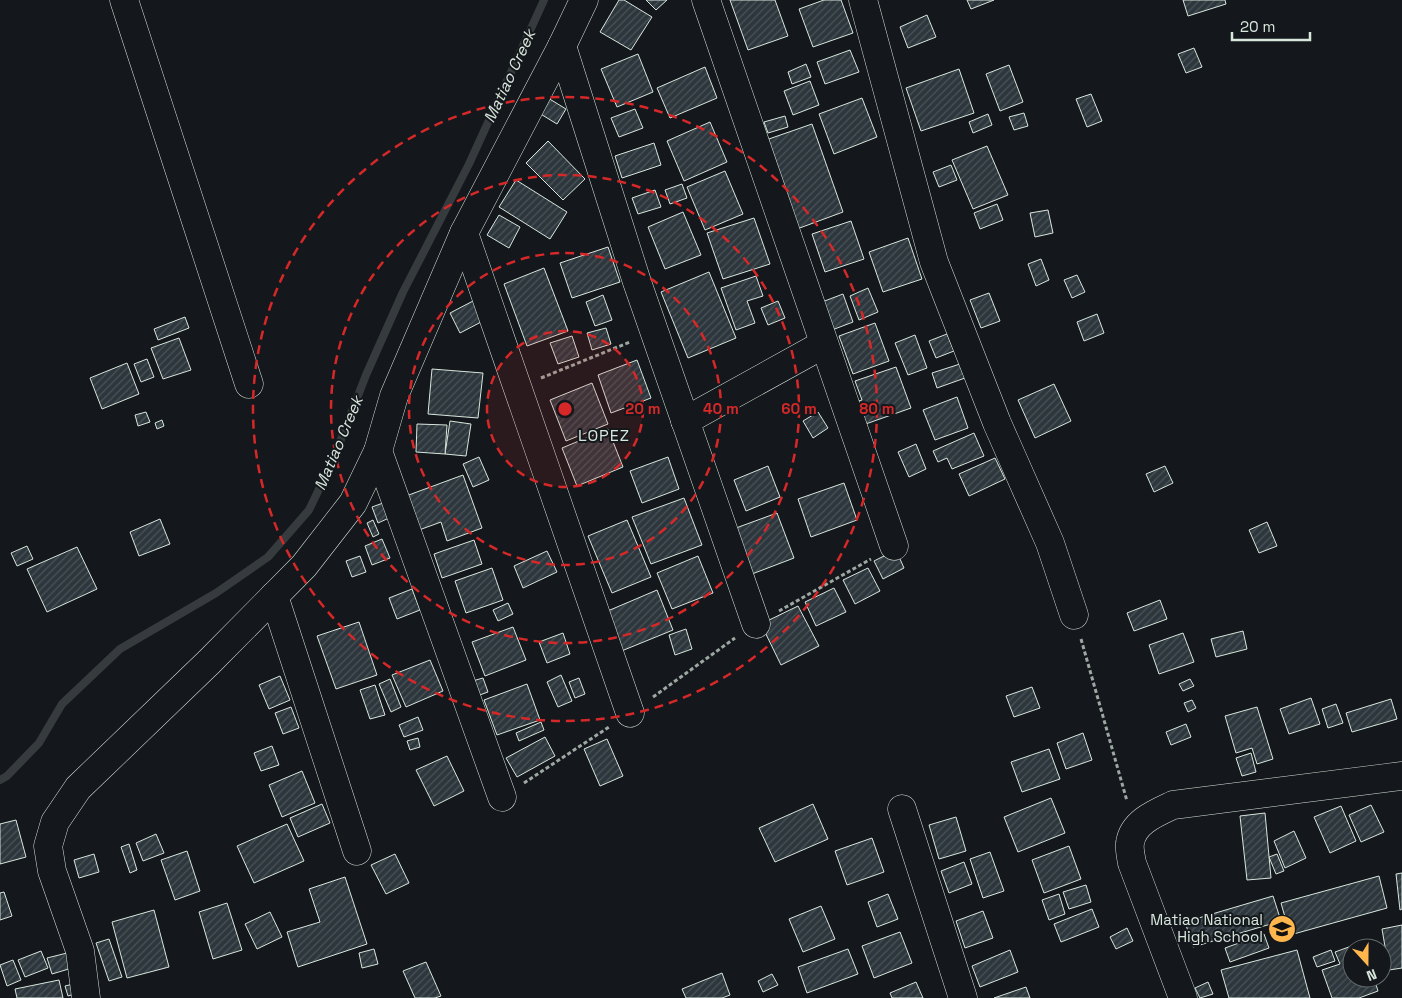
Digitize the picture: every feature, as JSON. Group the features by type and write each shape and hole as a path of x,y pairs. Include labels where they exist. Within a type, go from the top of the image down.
{"street":[{"path":"124,0 249,384"},
{"path":"86,998 80,951 52,872 48,846 55,822 78,788 209,662 304,566 353,503 378,451 394,396 464,233 562,46 584,0"},
{"path":"706,0 894,546"},
{"path":"864,0 934,262 997,423 1050,543 1074,615"},
{"path":"562,46 654,332 756,624"},
{"path":"464,233 630,713"},
{"path":"685,421 824,344"},
{"path":"378,451 502,797"},
{"path":"274,596 357,851"},
{"path":"1183,998 1132,863 1130,843 1136,828 1149,816 1173,806 1402,776"},
{"path":"902,809 963,998"}],"path":[{"path":"518,388 654,332"},
{"path":"502,797 630,713 756,624 894,546"},
{"path":"1074,615 1124,794 1136,828"}],"building":[{"path":"619,0 624,0 652,17 631,50 600,32"},
{"path":"646,0 667,0 656,10"},
{"path":"730,0 775,0 788,36 748,50"},
{"path":"824,0 841,0 853,33 813,47 799,9"},
{"path":"967,0 994,0 971,9"},
{"path":"1183,0 1225,0 1226,4 1188,16"},
{"path":"927,15 936,37 908,48 900,27"},
{"path":"1194,48 1202,67 1186,73 1178,54"},
{"path":"850,50 859,72 825,84 817,62"},
{"path":"638,54 653,92 617,107 601,69"},
{"path":"806,64 811,77 792,84 788,72"},
{"path":"1009,65 1023,102 1000,111 986,74"},
{"path":"705,67 717,98 670,118 657,88"},
{"path":"959,69 974,113 921,131 906,88"},
{"path":"810,81 819,105 793,115 784,91"},
{"path":"1091,94 1102,121 1087,127 1076,99"},
{"path":"548,98 566,109 557,124 539,113"},
{"path":"862,98 877,137 834,154 819,114"},
{"path":"635,109 643,128 619,137 611,118"},
{"path":"1024,113 1028,126 1014,130 1009,117"},
{"path":"988,114 992,125 973,133 969,122"},
{"path":"785,116 788,127 768,133 764,122"},
{"path":"710,122 727,162 684,181 667,141"},
{"path":"812,124 843,212 797,229 766,140"},
{"path":"548,141 585,179 563,200 526,163"},
{"path":"654,143 661,165 622,178 615,156"},
{"path":"987,146 1008,195 973,209 952,160"},
{"path":"951,165 957,180 939,187 933,172"},
{"path":"725,171 743,214 705,230 687,187"},
{"path":"516,180 567,212 550,239 499,207"},
{"path":"682,184 687,198 670,204 665,190"},
{"path":"655,190 661,207 638,214 632,198"},
{"path":"997,204 1003,220 980,229 974,213"},
{"path":"1048,210 1053,233 1035,237 1030,213"},
{"path":"683,212 701,255 665,269 648,227"},
{"path":"499,215 520,227 509,248 487,235"},
{"path":"754,218 770,264 723,279 707,233"},
{"path":"851,221 864,259 825,272 812,234"},
{"path":"908,238 922,279 883,292 869,252"},
{"path":"608,247 620,282 572,298 560,263"},
{"path":"1041,259 1049,280 1036,286 1028,264"},
{"path":"544,268 568,331 527,346 504,284"},
{"path":"709,272 736,338 688,358 661,292"},
{"path":"1077,275 1085,292 1072,298 1064,280"},
{"path":"756,276 763,296 747,301 755,323 736,330 721,288"},
{"path":"868,288 878,312 859,320 850,296"},
{"path":"989,293 1000,321 981,328 970,300"},
{"path":"843,294 853,322 832,330 822,302"},
{"path":"603,295 612,320 595,326 586,302"},
{"path":"473,301 483,321 460,333 450,313"},
{"path":"778,301 785,318 768,325 761,308"},
{"path":"1097,314 1104,333 1084,341 1077,322"},
{"path":"185,317 189,328 158,340 154,329"},
{"path":"875,323 889,361 853,374 839,336"},
{"path":"606,328 611,344 592,350 587,333"},
{"path":"947,334 954,351 936,358 929,341"},
{"path":"915,335 927,368 908,375 895,343"},
{"path":"572,336 579,357 558,364 550,343"},
{"path":"179,338 191,370 163,379 151,348"},
{"path":"147,359 154,377 141,382 134,364"},
{"path":"637,360 651,398 611,413 598,375"},
{"path":"127,363 139,394 102,409 90,378"},
{"path":"960,364 965,378 937,388 932,373"},
{"path":"896,367 911,408 860,426 852,403 862,400 855,381"},
{"path":"432,369 483,373 478,418 428,414"},
{"path":"592,383 608,424 566,441 550,400"},
{"path":"1054,384 1071,421 1035,438 1018,400"},
{"path":"957,397 968,428 935,440 923,410"},
{"path":"146,412 150,422 138,426 135,415"},
{"path":"818,412 828,428 813,438 803,421"},
{"path":"162,420 164,426 157,429 155,423"},
{"path":"450,421 471,424 466,456 445,454"},
{"path":"417,424 447,425 445,454 416,452"},
{"path":"608,429 623,467 577,486 562,448"},
{"path":"974,433 984,456 952,469 947,458 938,462 933,451"},
{"path":"916,444 926,469 909,477 898,452"},
{"path":"479,457 489,480 473,487 463,464"},
{"path":"668,457 679,489 642,503 630,471"},
{"path":"995,458 1005,479 969,496 959,474"},
{"path":"768,466 780,497 746,511 734,480"},
{"path":"1165,466 1173,483 1154,492 1146,474"},
{"path":"463,475 482,528 447,541 441,522 419,530 406,496"},
{"path":"844,483 857,520 811,537 798,499"},
{"path":"684,498 702,545 651,564 632,517"},
{"path":"383,503 389,518 378,523 372,507"},
{"path":"777,513 794,558 752,574 736,528"},
{"path":"160,519 170,544 139,556 130,532"},
{"path":"373,520 379,534 373,537 367,523"},
{"path":"627,520 651,577 612,593 588,536"},
{"path":"1267,522 1277,546 1259,553 1249,530"},
{"path":"382,539 390,558 372,565 365,546"},
{"path":"474,540 482,564 442,578 434,554"},
{"path":"27,546 33,559 17,566 11,553"},
{"path":"77,547 97,589 47,612 27,569"},
{"path":"896,550 904,568 883,579 874,561"},
{"path":"547,551 557,572 523,588 514,566"},
{"path":"360,556 366,572 352,577 346,561"},
{"path":"698,556 713,593 672,609 657,573"},
{"path":"492,568 503,600 466,613 455,581"},
{"path":"868,568 880,591 855,604 843,580"},
{"path":"834,588 846,612 816,626 805,602"},
{"path":"412,589 420,610 397,619 389,598"},
{"path":"657,590 673,630 619,652 603,613"},
{"path":"1160,600 1167,619 1134,631 1127,613"},
{"path":"508,603 513,614 498,621 493,610"},
{"path":"798,606 819,646 781,665 761,624"},
{"path":"359,622 377,675 336,689 317,636"},
{"path":"513,627 526,660 485,676 472,642"},
{"path":"686,629 692,649 675,655 669,635"},
{"path":"1243,631 1247,649 1216,657 1211,639"},
{"path":"563,633 570,654 547,663 539,642"},
{"path":"1183,633 1194,662 1159,674 1149,645"},
{"path":"430,660 443,691 406,707 392,675"},
{"path":"561,675 572,701 558,707 547,682"},
{"path":"280,676 290,700 269,709 259,685"},
{"path":"483,678 488,692 474,697 469,682"},
{"path":"579,678 585,694 575,698 569,682"},
{"path":"390,679 401,707 391,712 379,684"},
{"path":"1190,679 1194,686 1183,691 1179,684"},
{"path":"527,684 540,720 497,735 484,700"},
{"path":"375,685 385,715 370,719 360,690"},
{"path":"1032,687 1040,708 1014,717 1006,696"},
{"path":"1311,698 1320,724 1289,734 1280,709"},
{"path":"1391,699 1397,719 1352,732 1346,713"},
{"path":"1192,700 1196,708 1188,712 1184,703"},
{"path":"1336,704 1343,723 1328,728 1322,709"},
{"path":"291,707 299,728 283,734 275,713"},
{"path":"1257,707 1273,759 1257,764 1252,748 1236,753 1225,716"},
{"path":"418,717 423,730 404,737 399,725"},
{"path":"541,722 544,730 519,741 516,733"},
{"path":"1186,724 1191,737 1171,745 1166,732"},
{"path":"1083,733 1092,760 1066,769 1057,743"},
{"path":"545,737 555,756 517,777 506,758"},
{"path":"418,738 420,747 410,750 407,741"},
{"path":"607,739 623,776 600,786 584,749"},
{"path":"272,746 279,765 261,771 254,753"},
{"path":"1049,749 1060,779 1022,792 1011,762"},
{"path":"1251,753 1256,772 1242,776 1236,758"},
{"path":"447,756 464,791 434,806 416,770"},
{"path":"302,771 315,803 282,817 269,785"},
{"path":"1051,798 1065,833 1018,852 1004,817"},
{"path":"322,804 330,823 298,837 290,818"},
{"path":"813,804 828,839 775,862 759,828"},
{"path":"1371,805 1384,832 1361,842 1349,815"},
{"path":"1341,806 1356,841 1330,853 1314,817"},
{"path":"1265,813 1271,878 1247,880 1240,816"},
{"path":"956,817 966,851 939,859 929,825"},
{"path":"16,820 26,857 0,864 0,824"},
{"path":"287,824 304,861 254,883 237,846"},
{"path":"1294,831 1306,858 1285,868 1274,841"},
{"path":"156,834 164,853 143,861 136,843"},
{"path":"872,838 884,872 847,885 835,851"},
{"path":"129,844 137,870 130,873 121,847"},
{"path":"1069,846 1081,879 1044,893 1032,860"},
{"path":"187,851 200,891 175,900 161,860"},
{"path":"990,852 1004,891 983,898 970,859"},
{"path":"94,854 99,872 79,878 74,860"},
{"path":"395,854 409,883 386,894 371,865"},
{"path":"1277,854 1284,871 1276,874 1269,857"},
{"path":"964,862 972,884 949,893 941,871"},
{"path":"1402,873 1402,909 1400,910 1396,874"},
{"path":"1379,876 1387,908 1290,935 1281,903"},
{"path":"345,877 367,944 298,967 287,932 320,922 309,889"},
{"path":"1086,885 1091,902 1069,909 1063,892"},
{"path":"4,892 12,916 0,920 0,893"},
{"path":"888,894 898,919 877,927 868,902"},
{"path":"1059,894 1065,914 1049,920 1042,900"},
{"path":"1273,896 1281,921 1193,947 1185,922"},
{"path":"227,903 242,950 213,959 199,912"},
{"path":"821,906 835,939 803,952 789,919"},
{"path":"1092,909 1099,927 1061,942 1054,924"},
{"path":"154,910 169,967 127,978 112,922"},
{"path":"983,911 993,938 965,948 956,921"},
{"path":"270,912 282,937 257,949 245,924"},
{"path":"1402,925 1402,968 1392,970 1392,938 1384,938 1382,929"},
{"path":"1127,928 1133,941 1116,949 1110,937"},
{"path":"900,932 912,963 874,978 862,946"},
{"path":"1264,934 1269,948 1230,962 1225,948"},
{"path":"109,939 122,977 109,981 96,943"},
{"path":"374,949 378,964 362,968 359,953"},
{"path":"848,949 858,974 807,993 798,967"},
{"path":"1342,949 1342,988 1377,988 1378,991 1359,998 1332,998 1322,970 1340,964 1335,952"},
{"path":"1010,950 1018,972 980,987 972,966"},
{"path":"1297,950 1310,998 1229,998 1221,970"},
{"path":"1331,950 1335,961 1317,967 1313,957"},
{"path":"41,951 48,968 25,977 18,960"},
{"path":"67,953 72,968 52,974 47,958"},
{"path":"13,960 21,980 7,986 0,965"},
{"path":"426,962 441,996 435,998 415,998 403,971"},
{"path":"722,973 730,995 722,998 686,998 682,989"},
{"path":"772,974 778,985 763,992 758,981"},
{"path":"59,980 63,998 17,998 15,989"},
{"path":"82,982 85,991 68,996 65,986"},
{"path":"916,982 923,998 892,998 890,993"},
{"path":"1208,982 1213,994 1200,998 1195,988"},
{"path":"1026,987 1030,998 994,998"}],"waterway":[{"name":"Matiao Creek","path":"0,780 7,776 39,743 62,704 120,649 216,593 268,557 309,510 333,460 366,375 403,292 469,164 544,0"}],"place":[{"name":"Matiao National High School","path":"1282,929"}],"district":[{"name":"LOPEZ","path":"604,435"}]}
